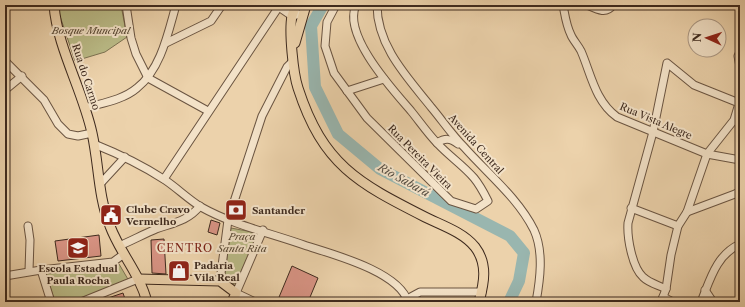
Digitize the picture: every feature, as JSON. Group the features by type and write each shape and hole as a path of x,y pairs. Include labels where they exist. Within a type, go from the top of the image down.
{"main road":[{"name":"Rua do Carmo","path":"54,5 58,28 92,133 101,183 103,204 109,225 121,250 133,267 144,290 147,302"},
{"path":"297,5 292,16 292,62 304,106 322,141 336,160 350,174 368,187 451,230 474,247 482,260 485,272 479,302"},
{"path":"293,50 305,9"},
{"path":"138,279 220,281 236,292 232,302"}],"street":[{"path":"126,5 131,38 139,60 148,78 208,112"},
{"path":"85,108 120,98 136,89 148,78 166,43 176,5"},
{"path":"166,43 211,21 222,5"},
{"name":"Rua Pereira Vieira","path":"336,5 327,22 325,46 334,72 347,91 368,118 451,201 476,208 488,201 474,178 437,143 384,79 360,39 354,24 353,15 356,5"},
{"name":"Avenida Central","path":"377,5 382,35 389,51 400,69 464,147 507,193 534,231 540,269 536,302"},
{"name":"Rua Vista Alegre","path":"562,5 566,24 571,36 580,49 600,98 608,110 617,117 707,154 740,160"},
{"path":"587,5 605,11 610,9 613,5"},
{"path":"164,179 278,6 292,16 305,9"},
{"path":"740,52 738,56 740,67"},
{"path":"5,61 22,76 44,100 58,124 68,134 78,136 92,133"},
{"path":"220,281 228,220 262,116 286,67 292,62"},
{"path":"666,289 644,279 636,268 627,232 631,208 653,132 667,63 694,85 739,101 734,120 707,154 687,212 678,226 671,255 666,289 662,300 673,302"},
{"path":"5,90 22,76"},
{"path":"347,91 384,79"},
{"path":"437,143 444,139 451,139 464,147"},
{"path":"94,144 125,157 164,179 200,206 228,220 263,230 373,269 385,277 407,300 420,292 482,292"},
{"path":"101,183 125,157"},
{"path":"687,212 740,191"},
{"path":"5,276 29,271 113,262 121,250 156,229 178,223 195,213 200,206"},
{"path":"631,208 678,226"},
{"path":"28,226 30,240 29,271"},
{"path":"255,302 236,292 263,230"},
{"path":"701,302 714,267 732,248 740,244"},
{"path":"41,270 49,302"},
{"path":"81,302 138,279"},
{"path":"706,290 713,302"}],"green space":[{"name":"Bosque Muncipal","path":"58,5 121,5 127,37 105,52 75,61 58,10"},
{"name":"Praça Santa Rita","path":"231,228 252,232 257,238 235,284 224,280"},
{"path":"119,264 129,281 71,302 55,302 46,274"}],"building":[{"path":"211,220 220,223 217,235 208,232"},
{"name":"Escola Estadual Paula Rocha","path":"99,235 101,256 58,261 55,241"},
{"path":"164,239 166,274 152,273 151,240"},
{"path":"292,266 318,278 308,302 277,302"},
{"path":"123,293 126,302 99,302 99,301"}],"waterway":[{"name":"Rio Sabará","path":"323,5 311,26 315,87 338,134 380,169 510,236 524,253 519,281 509,302"}],"place":[{"name":"Santander","path":"236,210"},
{"name":"Clube Cravo Vermelho","path":"111,215"},
{"name":"Escola Estadual Paula Rocha","path":"78,248"},
{"name":"Padaria Vila Real","path":"179,271"}],"district":[{"name":"CENTRO","path":"185,248"}]}
